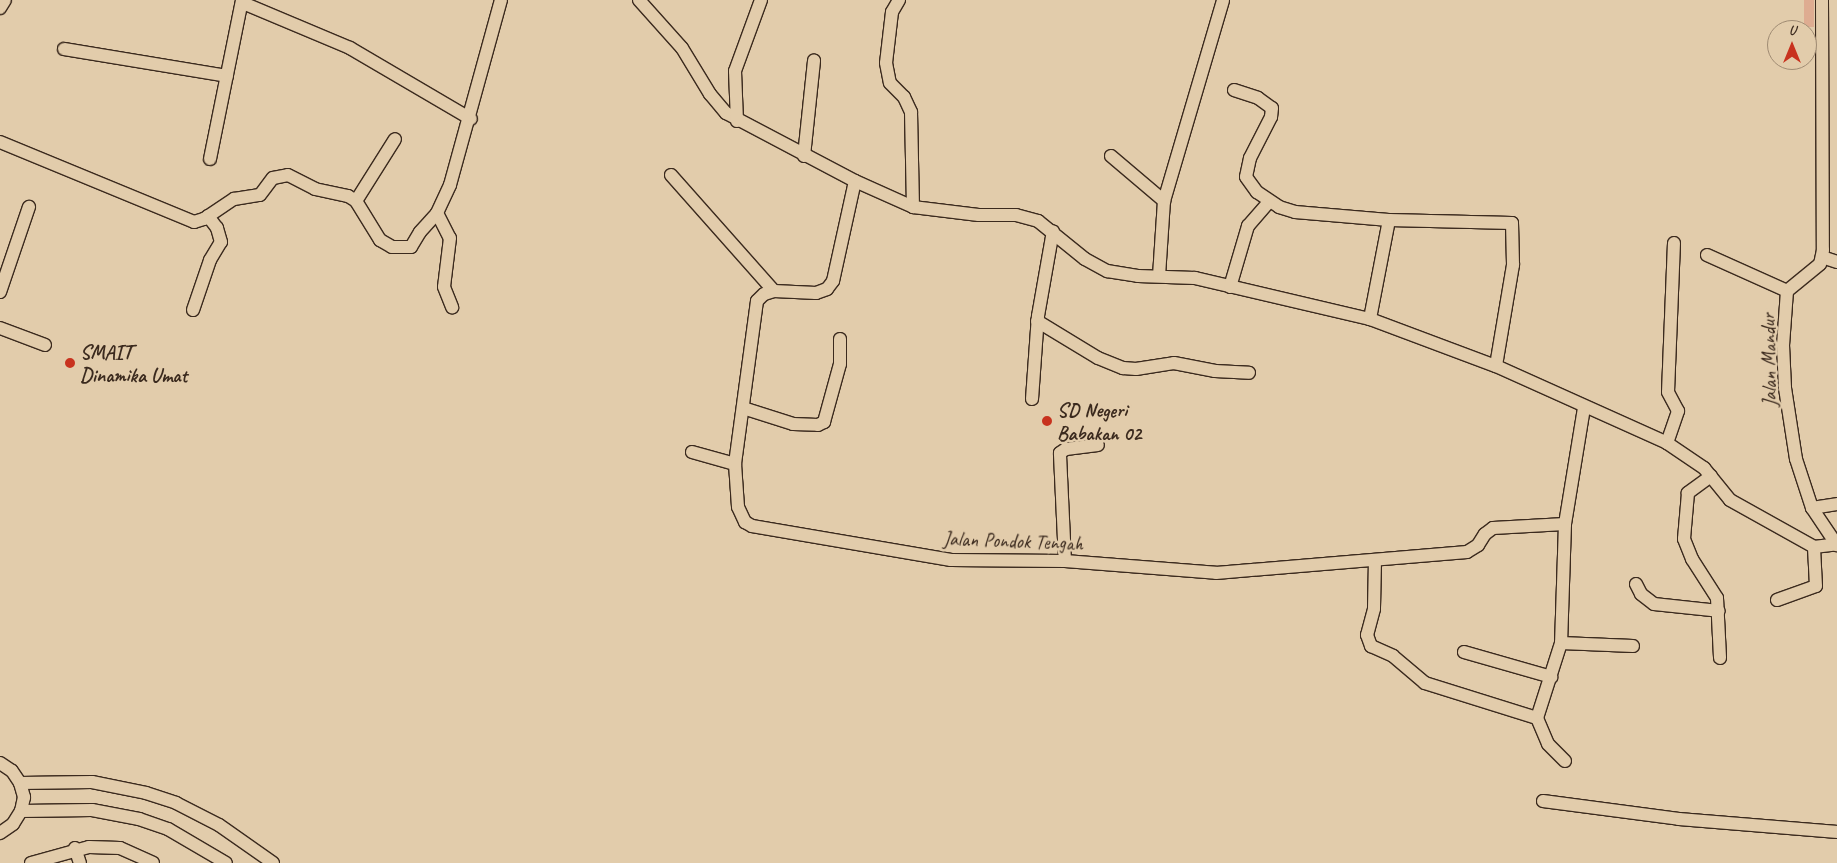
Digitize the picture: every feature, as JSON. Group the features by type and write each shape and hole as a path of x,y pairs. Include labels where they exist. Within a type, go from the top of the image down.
{"street":[{"path":"0,8 5,0"},
{"path":"0,142 194,222 208,216 234,199 260,195 272,178 280,174 315,189 348,196 356,201 380,240 403,249 411,247 420,232 437,213 450,186 471,119 501,0"},
{"path":"640,0 682,48 718,105 737,121 855,181 913,207 1016,215 1038,221 1053,231 1085,259 1102,268 1122,274 1196,278 1370,319 1496,366 1584,408 1667,443 1696,461 1730,500 1814,547 1837,544"},
{"path":"737,121 735,71 761,0"},
{"path":"899,0 892,12 886,63 890,84 904,98 911,112 913,207"},
{"path":"1159,276 1164,201 1223,0"},
{"path":"1822,0 1822,257 1837,262"},
{"path":"210,159 243,1 350,48 471,119"},
{"path":"64,49 227,76"},
{"path":"804,156 814,61"},
{"path":"1234,90 1258,98 1272,108 1271,117 1250,158 1246,177 1269,202 1295,212 1389,220 1512,223 1513,265 1496,366"},
{"path":"356,201 395,139"},
{"path":"1111,156 1164,201"},
{"path":"671,176 774,291 816,293 827,289 833,281 855,181"},
{"path":"1230,286 1248,226 1269,202"},
{"path":"0,292 29,207"},
{"path":"437,213 450,238 444,287 452,306"},
{"path":"193,310 210,260 221,242 217,228 208,216"},
{"path":"1370,319 1389,220"},
{"path":"1032,399 1037,321 1053,231"},
{"path":"1667,443 1678,411 1668,392 1674,243"},
{"path":"1707,255 1786,291"},
{"name":"Jalan Mandur","path":"1822,257 1820,264 1786,291 1783,345 1785,388 1796,460 1812,508 1837,544"},
{"name":"Jalan Pondok Tengah","path":"774,291 764,294 757,301 735,464 740,516 752,526 951,560 1065,560 1216,573 1467,552 1478,545 1485,534 1493,528 1565,524"},
{"path":"1037,321 1098,358 1123,368 1136,369 1174,363 1215,371 1249,373"},
{"path":"0,328 44,345"},
{"path":"743,408 793,424 824,422 840,364 840,339"},
{"path":"1565,761 1548,744 1537,718 1561,643 1565,524 1584,408"},
{"path":"1065,560 1060,454 1066,449 1098,445"},
{"path":"692,452 735,464"},
{"path":"1711,476 1688,493 1684,539 1692,559 1713,588 1720,611 1720,658"},
{"path":"1812,508 1837,504"},
{"path":"1777,600 1816,586 1814,547"},
{"path":"1375,560 1374,609 1367,635 1371,646 1393,656 1425,684 1537,718"},
{"path":"1636,584 1647,600 1654,604 1720,611"},
{"path":"1561,643 1633,646"},
{"path":"1464,652 1551,677"},
{"path":"0,763 12,771 20,783 24,797 21,811 13,824 0,833"},
{"path":"20,783 92,782 146,793 176,803 219,825 273,863"},
{"path":"1543,801 1679,820 1837,832"},
{"path":"21,811 92,810 125,815 168,829 226,863"},
{"path":"75,848 80,863"},
{"path":"31,863 75,848 120,848 153,863"}],"building":[{"path":"1804,0 1814,0 1814,20 1804,20"}],"place":[{"name":"SMAIT Dinamika Umat","path":"70,363"},
{"name":"SD Negeri Babakan 02","path":"1047,421"}]}
